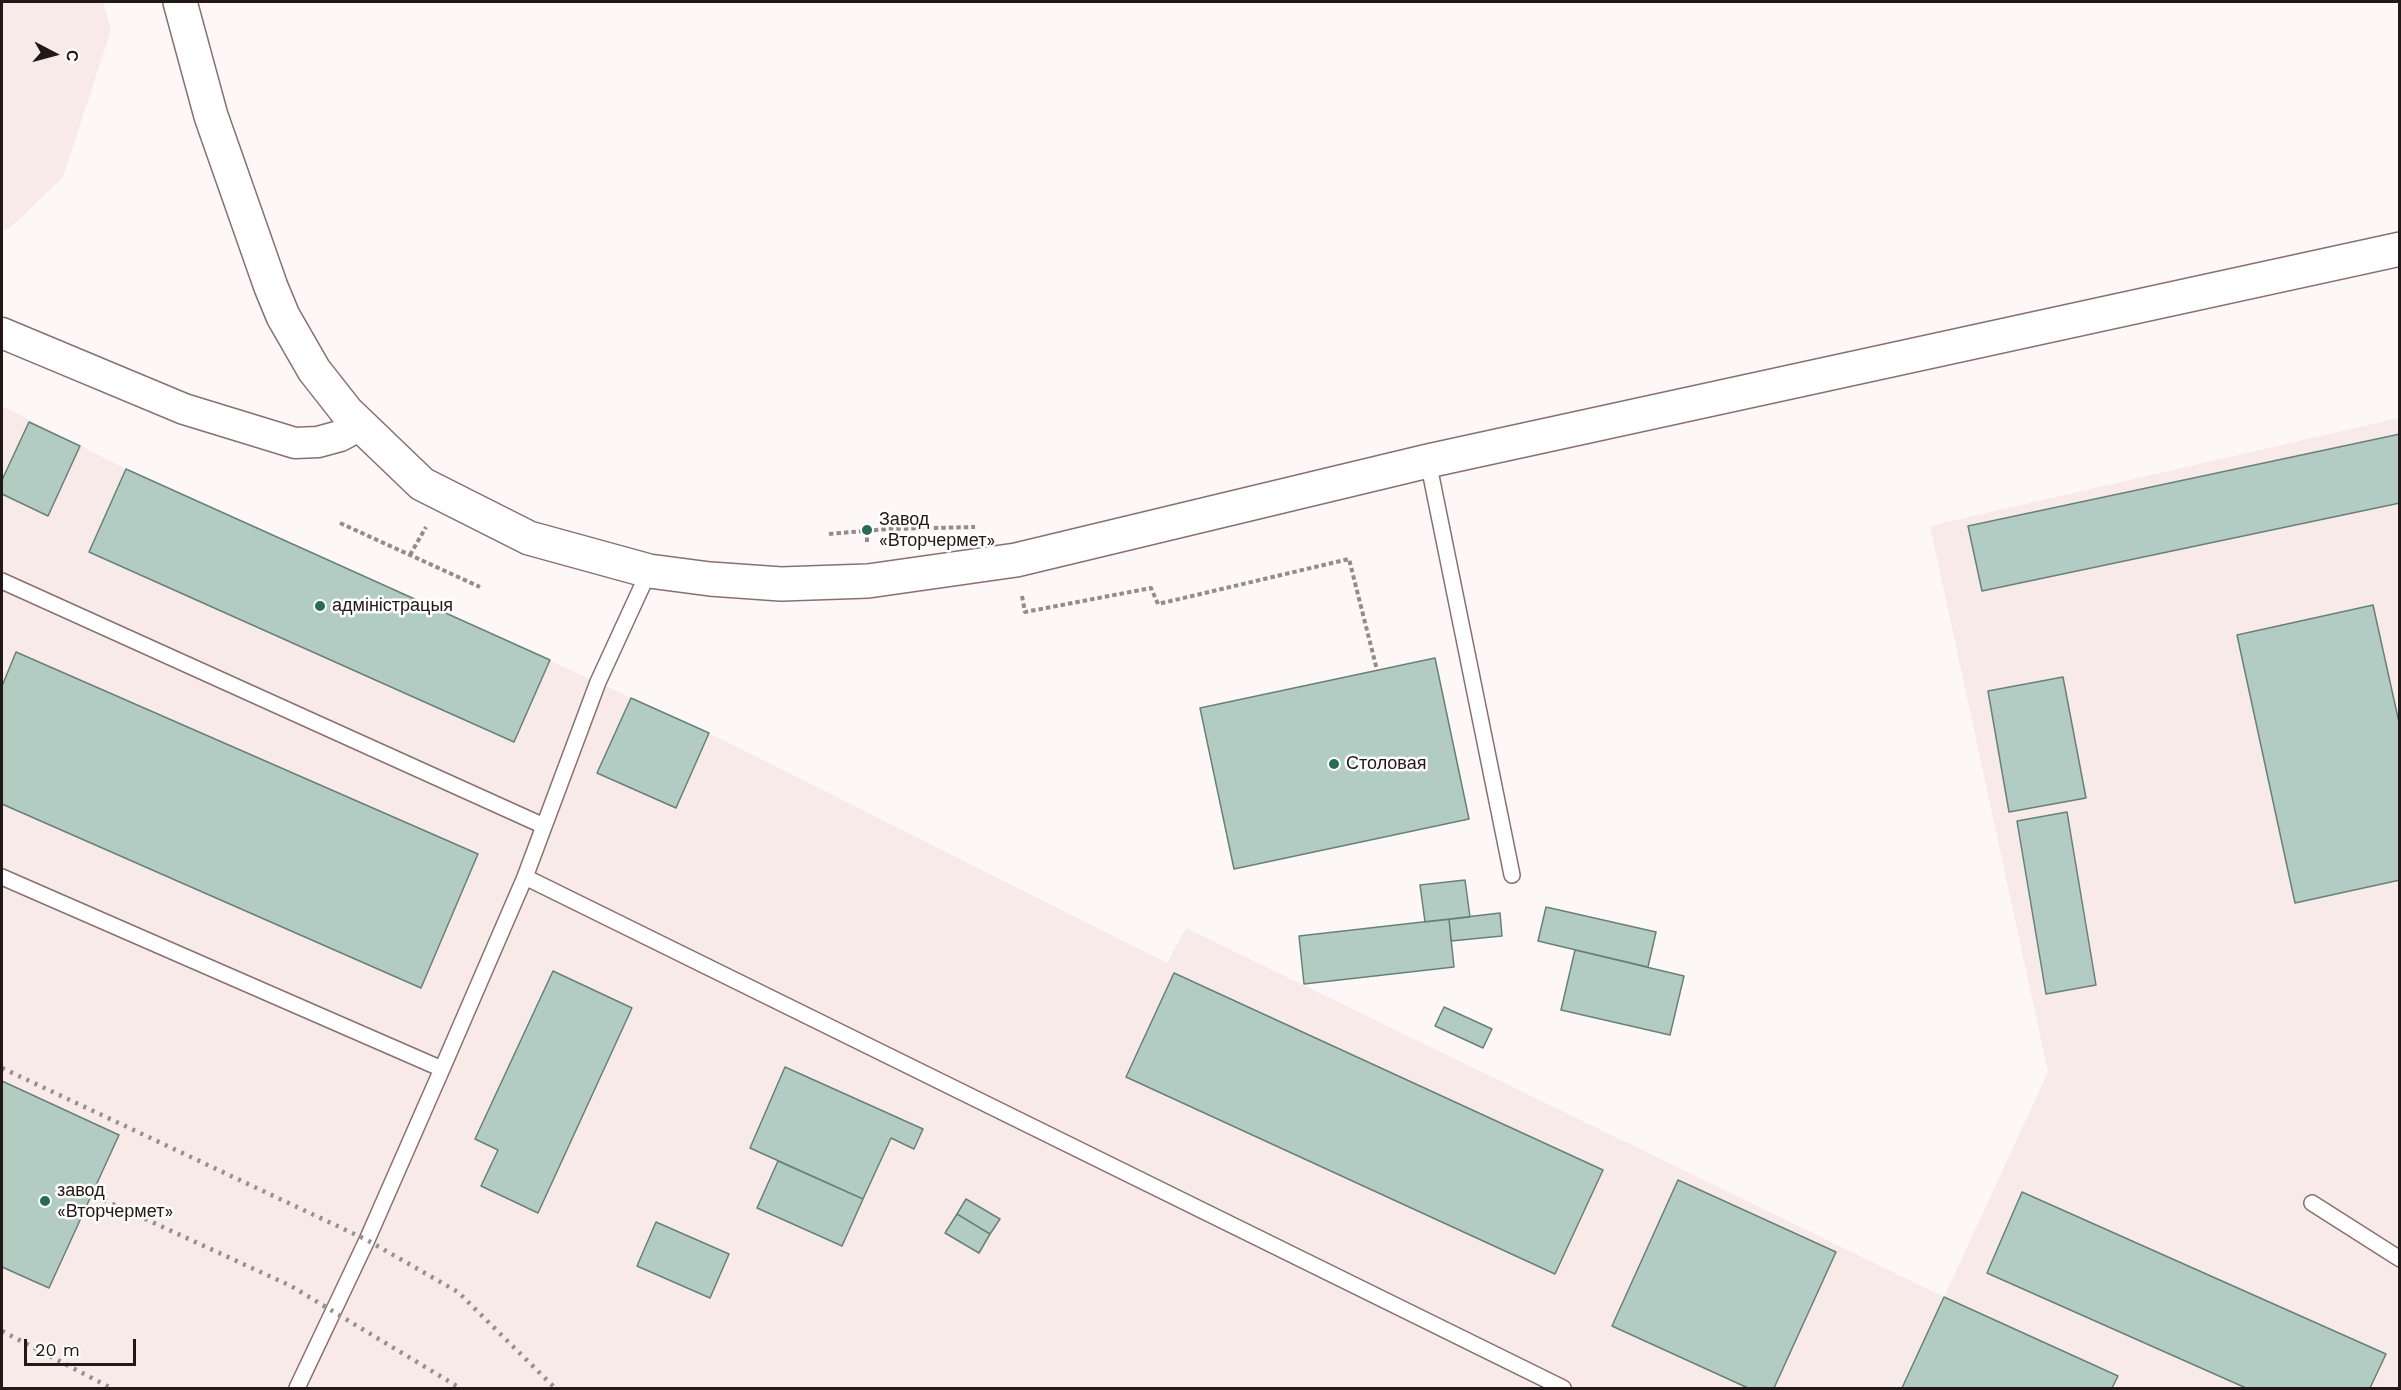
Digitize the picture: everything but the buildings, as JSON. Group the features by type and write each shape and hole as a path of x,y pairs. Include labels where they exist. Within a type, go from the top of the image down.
{"street":[{"path":"180,2 211,116 283,316 314,370 347,412 422,484 529,538 649,571 710,579 792,584 868,581 1016,560 1428,461 2400,249"},
{"path":"2,333 184,409 295,443 318,442 340,436 360,425"}],"lane":[{"path":"1428,461 1512,875"},
{"path":"297,1389 368,1240 525,877 598,682 649,571"},
{"path":"2,581 544,826"},
{"path":"2,877 442,1069"},
{"path":"525,877 1563,1389"},
{"path":"2312,1203 2400,1259"}],"path":[{"path":"340,523 480,587"},
{"path":"829,534 888,529 977,527"},
{"path":"1016,560 1025,612 1151,588 1158,604 1349,559 1377,670"}],"shaded area":[{"path":"2,2 103,2 111,30 63,177 10,228 2,230"},
{"name":"Завод «Вторчермет»","path":"2,406 126,469 709,733 1167,963 1186,928 1944,1297 2048,1072 1930,526 2399,418 2399,1388 2,1388"}],"railway":[{"path":"2,1068 367,1240 458,1292 555,1388"},
{"path":"104,1200 291,1286 460,1388"},
{"path":"2,1331 111,1388"}],"place":[{"name":"Завод «Вторчермет»","path":"867,530"},
{"name":"адміністрацыя","path":"320,606"},
{"name":"Столовая","path":"1334,764"},
{"name":"завод «Вторчермет»","path":"45,1201"}]}
